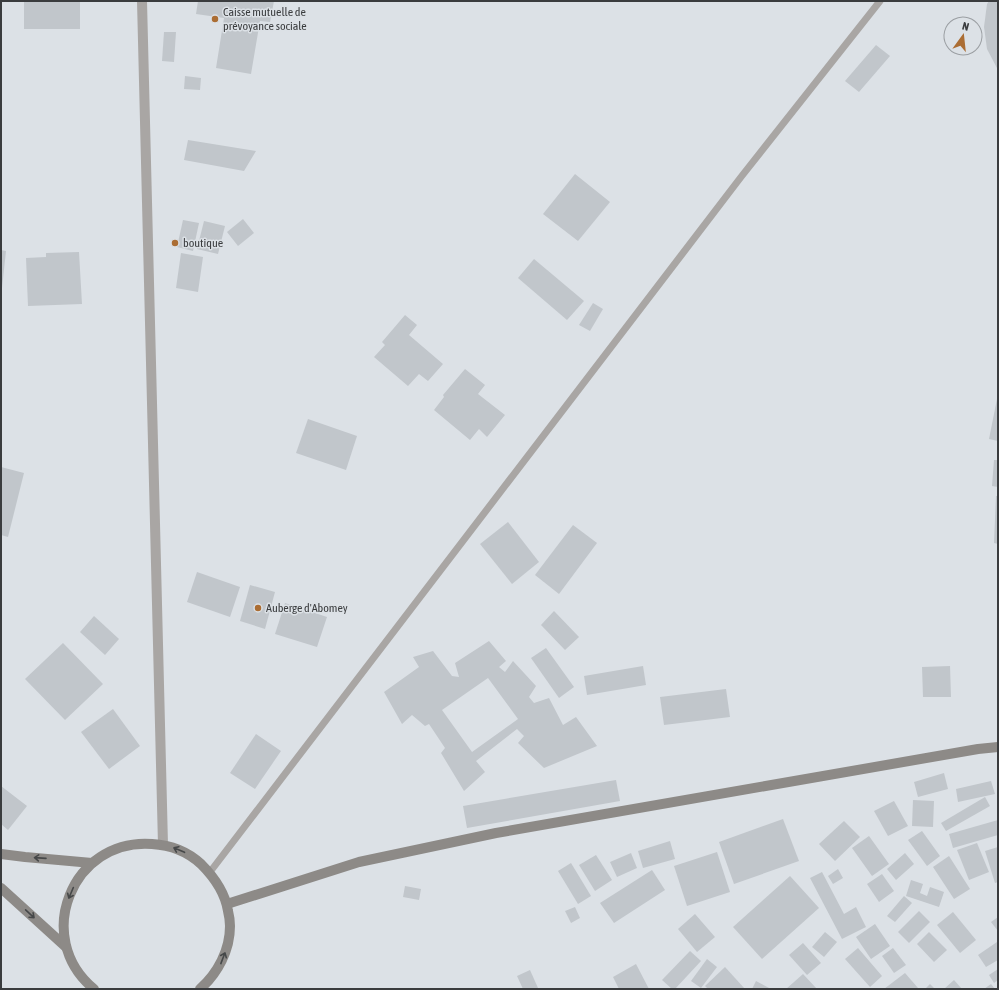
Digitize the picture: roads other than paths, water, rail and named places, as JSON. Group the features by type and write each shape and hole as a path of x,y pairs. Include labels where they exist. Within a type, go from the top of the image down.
{"street":[{"path":"142,1 163,845"},
{"path":"142,16 150,1"},
{"path":"227,904 359,862 496,833 978,749 998,747"},
{"path":"94,989 86,983 74,966 66,948 63,929 64,910 70,892 80,876 92,862 108,852 125,846 144,843 163,845 180,850 196,860 210,872 220,887 227,904 230,925 228,945 220,965 209,985 200,989"},
{"path":"1,854 92,862"},
{"path":"1,888 66,948"}],"lane":[{"path":"210,872 732,189 880,1"}],"place":[{"name":"Caisse mutuelle de prévoyance sociale","path":"215,19"},
{"name":"boutique","path":"175,243"},
{"name":"Auberge d'Abomey","path":"258,608"}]}
